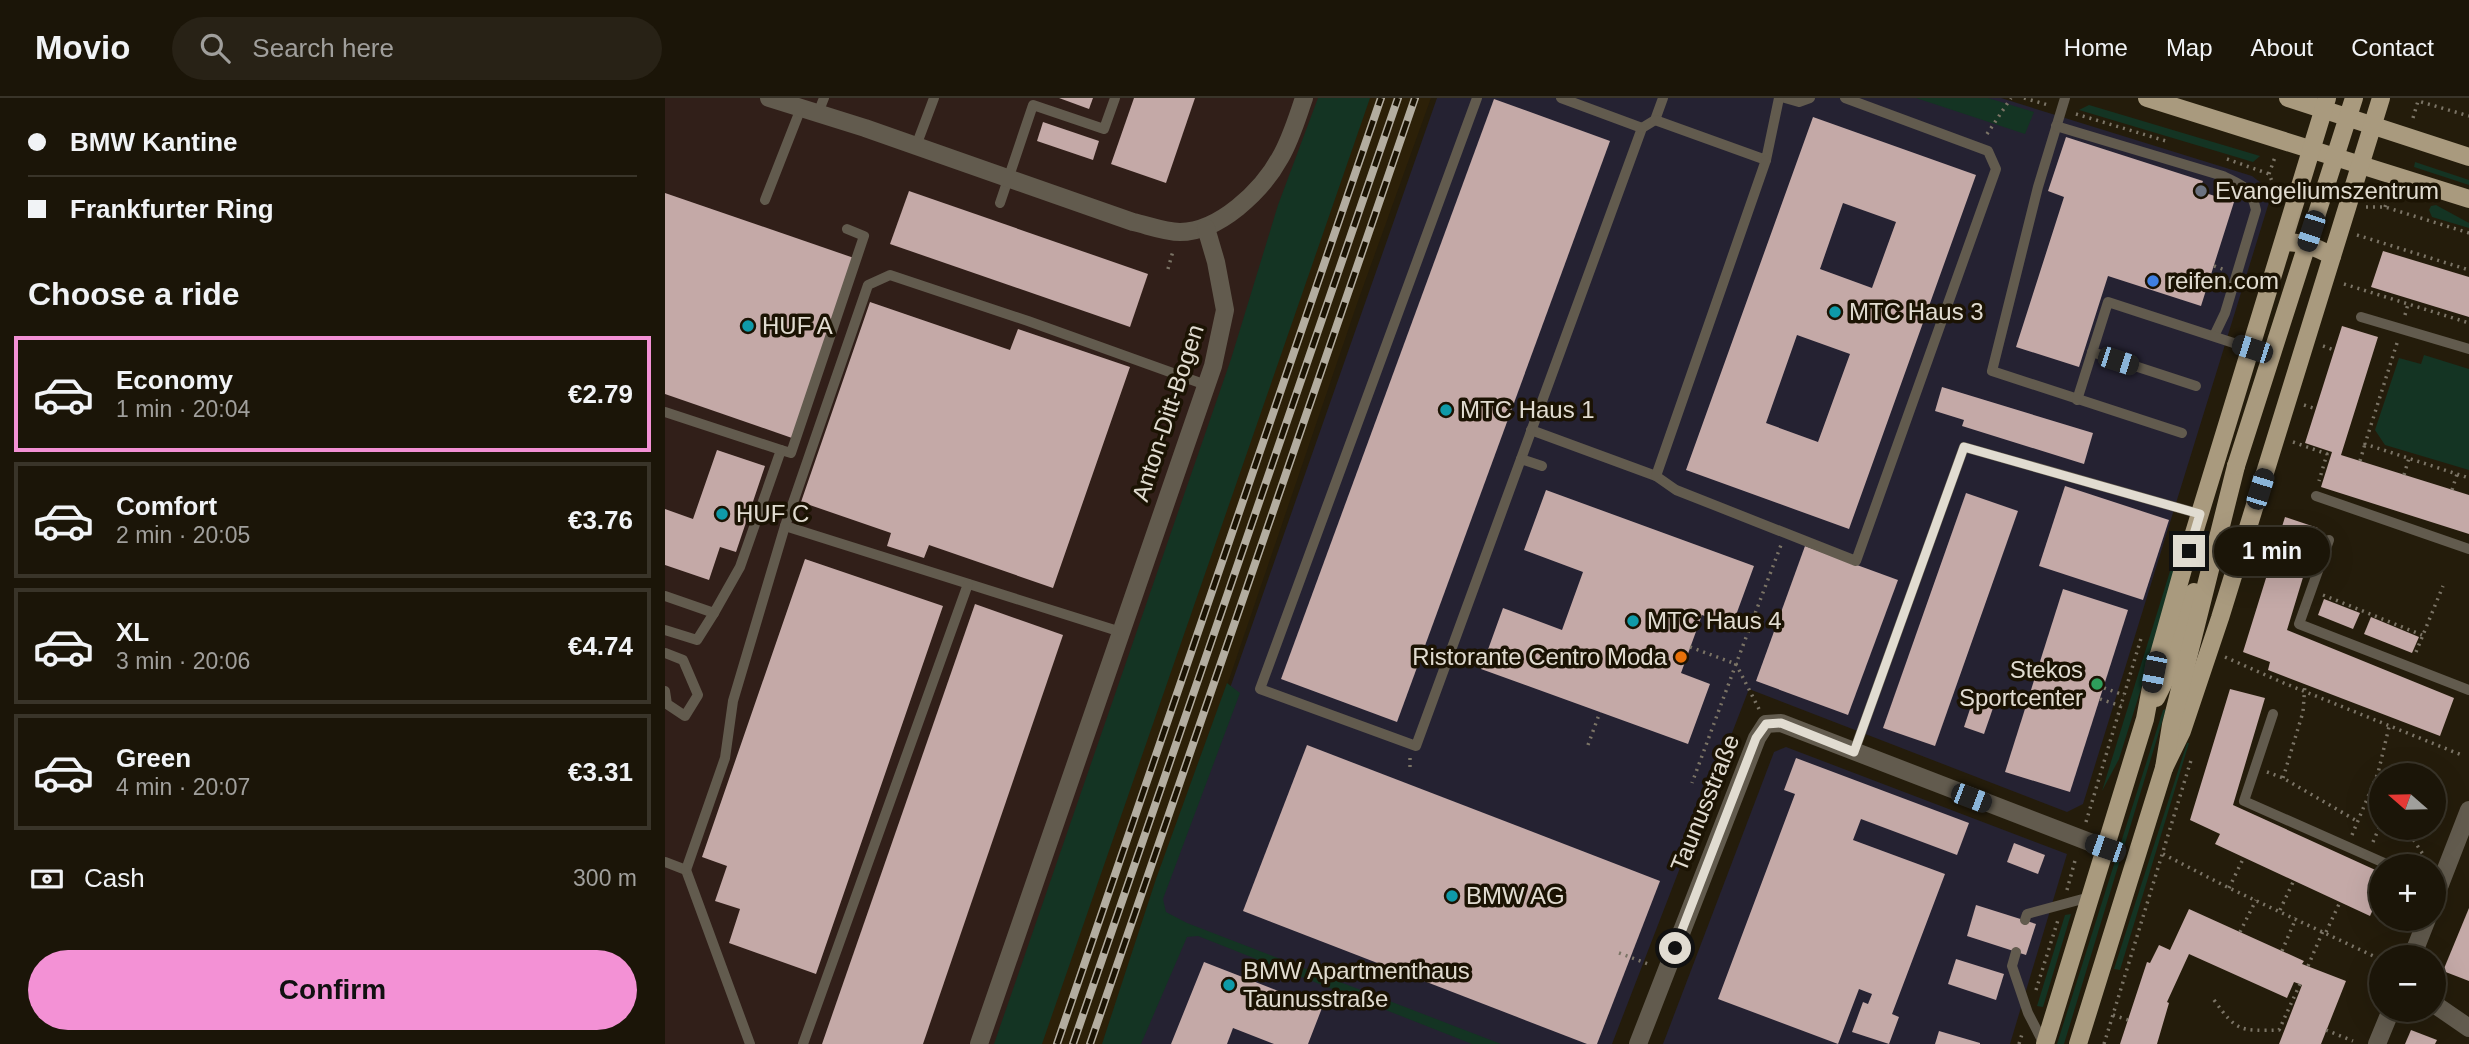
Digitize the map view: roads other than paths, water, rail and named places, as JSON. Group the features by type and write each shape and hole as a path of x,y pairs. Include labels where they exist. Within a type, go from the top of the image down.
{"main road":[{"path":"2147,98 2469,199"},
{"path":"2288,98 2326,104 2372,125 2469,157"},
{"path":"2145,719 2164,682 2237,466 2354,98"},
{"path":"2164,768 2182,732 2220,618 2381,98"},
{"path":"2044,1044 2145,719 2154,672 2200,514 2326,104"},
{"path":"2284,242 2299,242 2332,256"},
{"path":"2078,1044 2164,768 2171,725 2237,466"}],"street":[{"path":"773,98 814,106 916,146 1133,222 1179,232 1206,228 1229,215 1254,192 1280,160 1304,98"},
{"name":"Anton-Ditt-Bogen","path":"979,1044 1206,385 1225,310 1206,228"},
{"name":"Taunusstraße","path":"1638,1044 1756,738 1766,724 1781,723 2105,848"},
{"path":"2446,866 2469,810"},
{"path":"2446,1012 2469,1028"},
{"path":"2377,1044 2386,1022"}],"lane":[{"path":"916,146 934,98"},
{"path":"1000,203 1033,104 1104,129 1115,98"},
{"path":"1477,98 1260,689 1416,746 1642,128 1655,120 1663,98"},
{"path":"1561,98 1642,128"},
{"path":"1656,475 1766,160 1779,98"},
{"path":"1785,98 1799,102 1810,98"},
{"path":"1531,430 1656,475 1676,491 1856,561 1996,169 1989,151 1845,98"},
{"path":"2065,98 2038,187 1992,372 2182,433"},
{"path":"765,200 814,106"},
{"path":"1655,120 1766,160"},
{"path":"2056,126 2223,176 2247,188 2253,196 2256,210 2225,313 2214,337"},
{"path":"665,412 791,453 865,236 847,229"},
{"path":"750,1044 686,870 725,758 733,701 785,526 868,285 890,275 1206,385"},
{"path":"2077,400 2108,302 2252,349"},
{"path":"2361,317 2469,349"},
{"path":"2092,352 2196,386"},
{"path":"1854,752 1964,447 2200,514"},
{"path":"665,629 697,640 740,567 781,450"},
{"path":"1521,458 1542,466"},
{"path":"2316,491 2469,549"},
{"path":"785,526 1121,632"},
{"path":"2329,540 2299,624 2469,691"},
{"path":"803,1044 968,584"},
{"path":"665,596 714,613"},
{"path":"665,653 683,660 698,695 685,716 667,704 665,691"},
{"path":"2273,714 2244,801 2369,857"},
{"path":"665,862 686,870"},
{"path":"2025,920 2027,914 2090,897"},
{"path":"2016,952 2011,967 2028,1013 2044,1044"}],"railway":[{"path":"1057,1044 1381,98"},
{"path":"1073,1044 1398,98"},
{"path":"1090,1044 1415,98"}],"place":[{"name":"Evangeliumszentrum","path":"2201,191"},
{"name":"reifen.com","path":"2153,281"},
{"name":"MTC Haus 3","path":"1835,312"},
{"name":"HUF A","path":"748,326"},
{"name":"MTC Haus 1","path":"1446,410"},
{"name":"HUF C","path":"722,514"},
{"name":"MTC Haus 4","path":"1633,621"},
{"name":"Ristorante Centro Moda","path":"1681,657"},
{"name":"Stekos Sportcenter","path":"2097,684"},
{"name":"BMW AG","path":"1452,896"},
{"name":"BMW Apartmenthaus Taunusstraße","path":"1229,985"}]}
